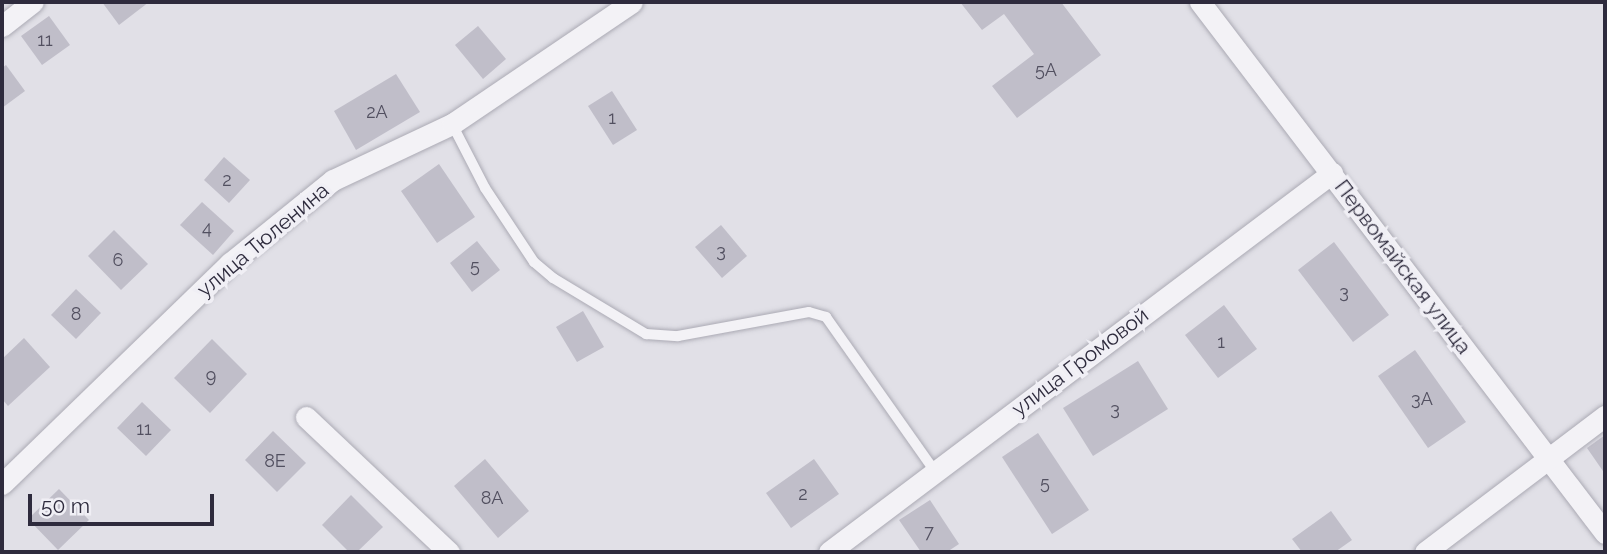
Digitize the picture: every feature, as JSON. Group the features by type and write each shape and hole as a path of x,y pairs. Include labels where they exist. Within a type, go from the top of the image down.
{"street":[{"path":"2,26 33,2"},
{"name":"улица Тюленина","path":"2,484 230,263 322,188 452,124 632,2"},
{"name":"Первомайская улица","path":"1200,2 1605,533"},
{"name":"улица Громовой","path":"829,552 934,470 1332,173"},
{"path":"1426,552 1605,416"},
{"path":"306,417 449,552"}],"lane":[{"path":"452,124 485,188 534,262 553,278 646,334 678,336 809,312 826,317 934,470"}],"building":[{"path":"102,2 149,2 119,25"},
{"path":"960,2 1061,2 1101,55 1017,118 992,86 1034,54 1004,14 982,30"},
{"path":"49,16 70,45 42,65 21,36"},
{"path":"478,26 506,59 483,79 455,45"},
{"path":"6,65 25,91 2,108 2,68"},
{"path":"396,74 420,112 356,150 334,111"},
{"path":"612,91 637,130 613,145 588,106"},
{"path":"224,157 250,180 229,203 204,180"},
{"path":"439,164 475,217 437,243 401,191"},
{"path":"202,202 234,231 213,255 180,225"},
{"path":"721,225 747,256 722,278 695,247"},
{"path":"114,230 148,264 121,290 88,256"},
{"path":"477,241 500,270 472,292 450,263"},
{"path":"1334,242 1389,315 1353,342 1298,270"},
{"path":"76,289 101,313 76,339 51,315"},
{"path":"1224,305 1257,349 1218,378 1185,335"},
{"path":"583,311 604,347 577,362 556,327"},
{"path":"24,338 50,367 8,406 2,399 2,359"},
{"path":"212,339 247,374 210,413 174,378"},
{"path":"1415,350 1466,422 1428,448 1378,376"},
{"path":"1138,361 1168,409 1093,456 1063,408"},
{"path":"142,402 171,430 146,456 117,428"},
{"path":"273,431 306,463 277,492 245,460"},
{"path":"1038,433 1089,510 1052,534 1002,457"},
{"path":"1605,435 1605,474 1587,448"},
{"path":"485,459 529,511 498,538 454,486"},
{"path":"814,459 839,494 791,528 766,493"},
{"path":"59,489 89,520 58,550 28,519"},
{"path":"351,495 383,527 357,552 349,552 322,525"},
{"path":"930,500 959,544 947,552 921,552 899,520"},
{"path":"1331,511 1352,540 1335,552 1302,552 1292,539"}]}
